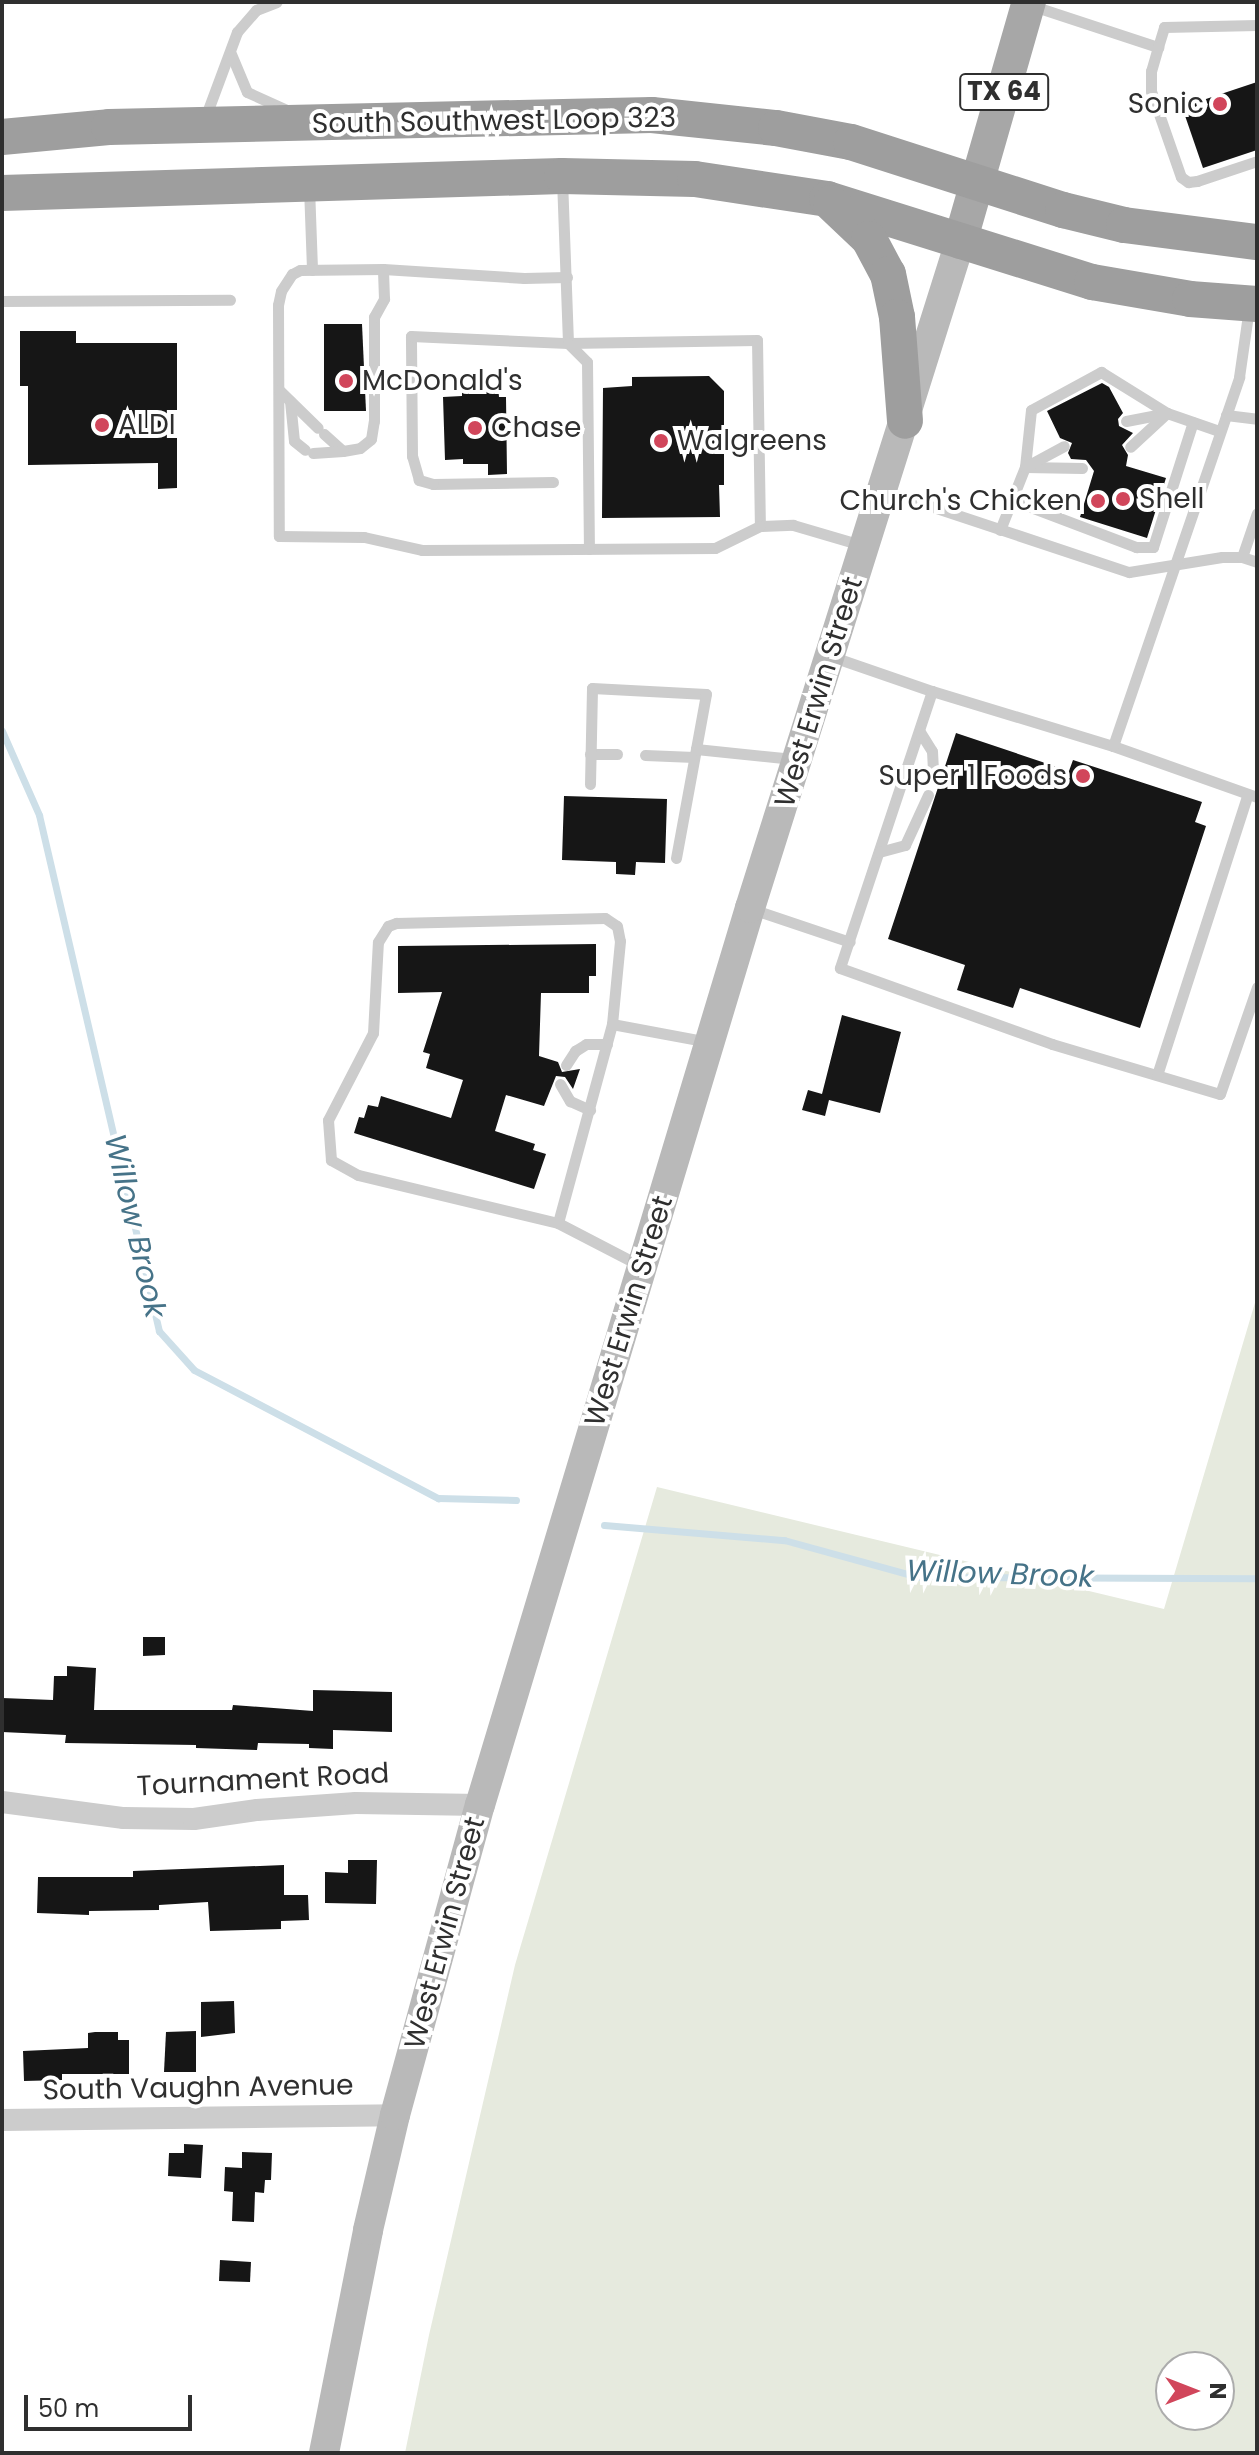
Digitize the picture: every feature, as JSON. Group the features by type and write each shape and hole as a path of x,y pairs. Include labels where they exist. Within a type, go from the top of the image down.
{"highway":[{"name":"South Southwest Loop 323","path":"2,137 109,127 652,115 776,128 851,142 1063,210 1124,225 1257,242"},
{"name":"South Southwest Loop 323","path":"2,193 562,176 695,179 827,199 1104,285 1190,299 1253,304"},
{"path":"827,199 863,232 888,274 897,317 905,421"}],"main road":[{"name":"TX 64","path":"978,182 1029,3"},
{"name":"West Erwin Street","path":"324,2453 365,2245 395,2115 480,1805 750,908 978,182"}],"street":[{"name":"Tournament Road","path":"2,1802 124,1818 194,1819 257,1810 356,1803 480,1805"},
{"name":"South Vaughn Avenue","path":"2,2120 395,2115"}],"lane":[{"path":"197,127 212,106 243,23 256,10 277,2"},
{"path":"1029,3 1158,47"},
{"path":"1257,25 1164,27 1151,71 1151,91 1176,170 1181,177 1188,182 1197,181 1257,161"},
{"path":"231,53 247,92 319,124"},
{"path":"562,176 568,343 587,362 589,549"},
{"path":"309,182 312,270"},
{"path":"567,277 524,278 383,269 312,270 292,274 281,291 279,536 364,537 422,550 715,548 760,526 793,525 865,546"},
{"path":"290,401 294,441 309,452 343,451 366,445 373,432 374,317 384,299 383,269"},
{"path":"2,301 230,300"},
{"path":"1113,746 1239,377 1253,304"},
{"path":"553,482 433,484 419,480 412,456 411,336 568,343 757,340 760,526"},
{"path":"1000,530 1025,467 1031,410 1101,372 1167,413 1219,431"},
{"path":"279,390 343,451"},
{"path":"1126,421 1167,413"},
{"path":"1130,447 1167,413"},
{"path":"1226,415 1257,419"},
{"path":"1012,500 1136,547 1153,547 1193,422"},
{"path":"1025,467 1064,446"},
{"path":"1025,467 1082,468"},
{"path":"883,491 1129,572 1242,557 1257,562"},
{"path":"1242,557 1254,532 1257,513"},
{"path":"828,656 1113,746 1253,796 1157,1075"},
{"path":"590,784 592,688 706,694 676,858"},
{"path":"932,691 840,968 1052,1044 1220,1094 1257,987"},
{"path":"920,732 932,751 933,773"},
{"path":"645,755 695,753 798,760"},
{"path":"590,754 617,754"},
{"path":"879,852 905,845 928,795"},
{"path":"750,908 850,942"},
{"path":"558,1223 612,1024 620,941 617,926 605,918 396,923 388,926 378,942 373,1033 328,1120 331,1160 343,1168 558,1223 642,1266"},
{"path":"612,1024 709,1043"},
{"path":"566,1065 575,1051 586,1044 607,1044"},
{"path":"560,1084 570,1101 590,1110"}],"shaded area":[{"path":"1257,1296 1257,2453 405,2453 429,2335 515,1965 657,1487 1164,1609"}],"building":[{"path":"1257,82 1257,150 1203,168 1182,107"},
{"name":"McDonald's","path":"324,324 362,324 366,411 324,411"},
{"name":"ALDI","path":"20,331 76,331 76,343 177,343 177,488 158,489 158,463 28,465 28,386 20,386"},
{"name":"Walgreens","path":"709,376 724,391 724,485 719,485 720,517 602,518 603,388 632,386 632,377"},
{"path":"1102,383 1109,387 1123,413 1118,419 1119,426 1133,433 1122,445 1128,455 1126,466 1166,478 1147,538 1080,517 1094,471 1086,460 1071,459 1068,453 1072,443 1060,438 1047,411"},
{"name":"Chase","path":"498,386 499,397 506,397 507,474 488,475 488,464 463,464 463,459 445,460 443,397 462,396 462,387"},
{"path":"956,733 1069,771 1073,760 1202,802 1195,822 1206,826 1140,1028 1020,988 1013,1008 957,990 965,965 888,939"},
{"path":"564,796 667,799 665,863 636,862 635,875 616,874 616,862 562,860"},
{"path":"596,944 596,976 589,976 589,993 541,993 539,1056 558,1062 562,1072 580,1069 573,1089 565,1077 556,1076 544,1106 506,1095 495,1131 535,1144 533,1150 546,1154 534,1189 354,1133 359,1117 364,1118 368,1105 378,1107 381,1096 451,1118 463,1080 426,1068 430,1054 423,1052 442,992 398,993 398,946"},
{"path":"842,1015 901,1032 880,1113 829,1100 825,1116 802,1110 808,1090 822,1094"},
{"path":"143,1637 165,1637 165,1655 143,1656"},
{"path":"67,1666 96,1668 94,1710 232,1710 233,1705 313,1711 313,1690 392,1692 392,1732 333,1730 333,1749 309,1748 309,1744 258,1743 257,1750 196,1748 196,1745 65,1743 66,1735 2,1732 2,1698 53,1700 54,1676 67,1676"},
{"path":"348,1860 377,1860 376,1904 325,1903 325,1872 348,1873"},
{"path":"284,1865 284,1895 308,1895 309,1920 281,1921 281,1929 210,1931 208,1902 159,1905 159,1910 89,1911 89,1915 37,1913 38,1877 133,1877 133,1871"},
{"path":"234,2001 235,2033 201,2037 201,2002"},
{"path":"196,2031 196,2072 164,2072 166,2032"},
{"path":"118,2032 118,2040 129,2040 129,2074 62,2074 62,2080 24,2081 23,2051 88,2048 88,2033"},
{"path":"184,2144 203,2145 201,2178 168,2176 169,2153 184,2153"},
{"path":"242,2152 272,2153 271,2180 265,2180 264,2193 255,2192 254,2222 232,2221 233,2192 224,2191 225,2167 242,2168"},
{"path":"220,2260 251,2262 250,2282 219,2281"}],"waterway":[{"name":"Willow Brook","path":"2,731 39,815 159,1331 194,1370 438,1498 516,1500"},
{"name":"Willow Brook","path":"604,1525 784,1540 918,1577 1257,1578"}],"place":[{"name":"Sonic","path":"1220,104"},
{"name":"McDonald's","path":"346,381"},
{"name":"ALDI","path":"102,425"},
{"name":"Chase","path":"475,428"},
{"name":"Walgreens","path":"661,441"},
{"name":"Shell","path":"1123,499"},
{"name":"Church's Chicken","path":"1098,501"},
{"name":"Super 1 Foods","path":"1083,776"}]}
